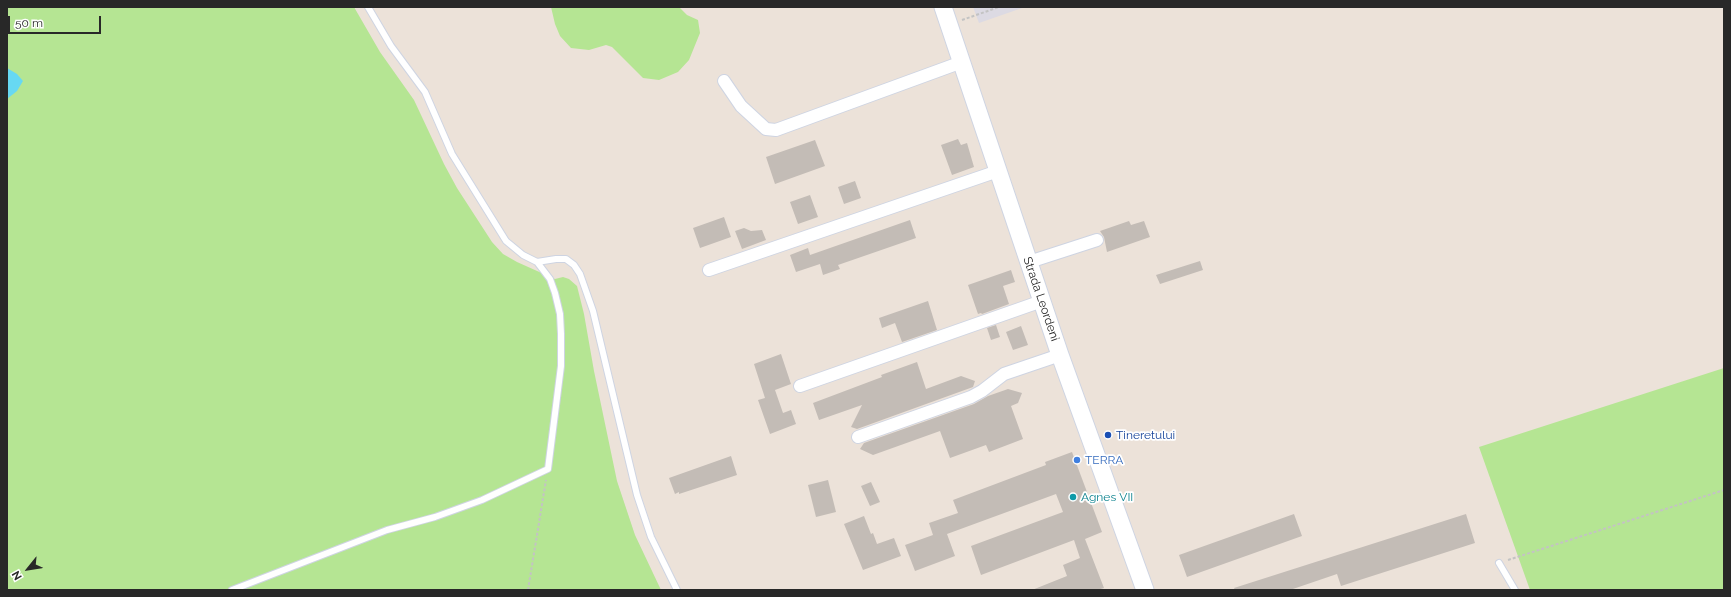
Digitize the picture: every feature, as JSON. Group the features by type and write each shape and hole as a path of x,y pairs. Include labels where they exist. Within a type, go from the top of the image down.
{"main road":[{"name":"Strada Leordeni","path":"943,7 1060,355 1145,590"}],"street":[{"path":"724,81 741,106 766,129 776,130 962,62"},
{"path":"709,270 998,171"},
{"path":"1029,262 1096,240"},
{"path":"800,386 1042,301"},
{"path":"858,437 971,397 982,391 1004,374 1060,355"}],"lane":[{"path":"232,590 387,530 482,500 548,469 561,366 560,314 550,279 537,262 523,255 506,241 452,154 425,92 391,46 368,7"},
{"path":"537,262 566,259 574,265 580,274 593,311 637,495 651,537 677,590"},
{"path":"1499,563 1515,590"}],"path":[{"path":"949,25 999,7"},
{"path":"528,590 548,469"},
{"path":"1499,563 1724,490"}],"shaded area":[{"path":"973,7 1025,7 979,23"}],"green space":[{"path":"7,7 354,7 380,52 414,100 457,188 492,242 503,254 517,262 555,279 563,277 569,279 577,286 584,314 594,371 617,481 635,535 661,590 7,590"},
{"path":"551,7 679,7 687,15 698,20 700,33 689,60 678,72 659,80 643,78 612,47 606,45 589,50 571,48 560,36 555,24"},
{"path":"1724,368 1724,590 1530,590 1479,447"}],"water":[{"path":"7,68 17,74 23,81 17,91 7,99"}],"building":[{"path":"958,139 961,145 967,143 974,167 952,175 941,145"},
{"path":"815,140 825,166 775,184 766,157"},
{"path":"855,181 861,198 844,204 838,187"},
{"path":"810,195 818,217 798,224 790,202"},
{"path":"724,217 731,237 700,248 693,228"},
{"path":"910,220 916,238 838,265 840,269 823,275 820,264 796,272 790,255 808,248 810,255"},
{"path":"1129,221 1131,225 1144,221 1150,237 1107,252 1104,237 1100,231"},
{"path":"744,228 751,231 762,230 766,240 742,249 735,231"},
{"path":"1200,261 1203,270 1160,284 1156,275"},
{"path":"1011,270 1015,282 1003,286 1009,304 982,314 978,314 968,285"},
{"path":"928,301 937,330 902,342 895,323 882,328 879,318"},
{"path":"996,325 1000,337 991,340 987,328"},
{"path":"1021,326 1028,345 1013,350 1006,332"},
{"path":"781,354 791,384 775,390 783,413 791,410 796,424 770,434 758,400 765,398 754,364"},
{"path":"917,362 926,389 961,376 975,381 973,387 857,429 851,427 862,405 819,420 813,403"},
{"path":"1008,389 1022,393 1018,403 1011,406 1023,439 989,452 986,445 950,458 940,431 873,455 860,449 864,443 974,404 988,396"},
{"path":"1072,452 1102,532 1085,539 1104,588 1097,590 1032,590 1067,576 1063,565 1080,558 1074,540 981,575 971,546 1063,512 1056,494 947,534 955,556 915,571 905,545 933,535 929,523 958,513 953,500 1046,465 1045,462"},
{"path":"731,456 737,475 675,494 669,478"},
{"path":"828,480 836,512 816,517 808,485"},
{"path":"871,482 880,502 870,506 861,486"},
{"path":"1294,514 1302,536 1187,577 1179,555"},
{"path":"1466,514 1475,543 1341,586 1337,574 1290,590 1235,590 1234,588"},
{"path":"864,516 871,534 873,533 877,544 894,538 901,556 863,570 844,524"}],"place":[{"name":"Tineretului","path":"1108,435"},
{"name":"TERRA","path":"1077,460"},
{"name":"Agnes VII","path":"1073,497"}]}
